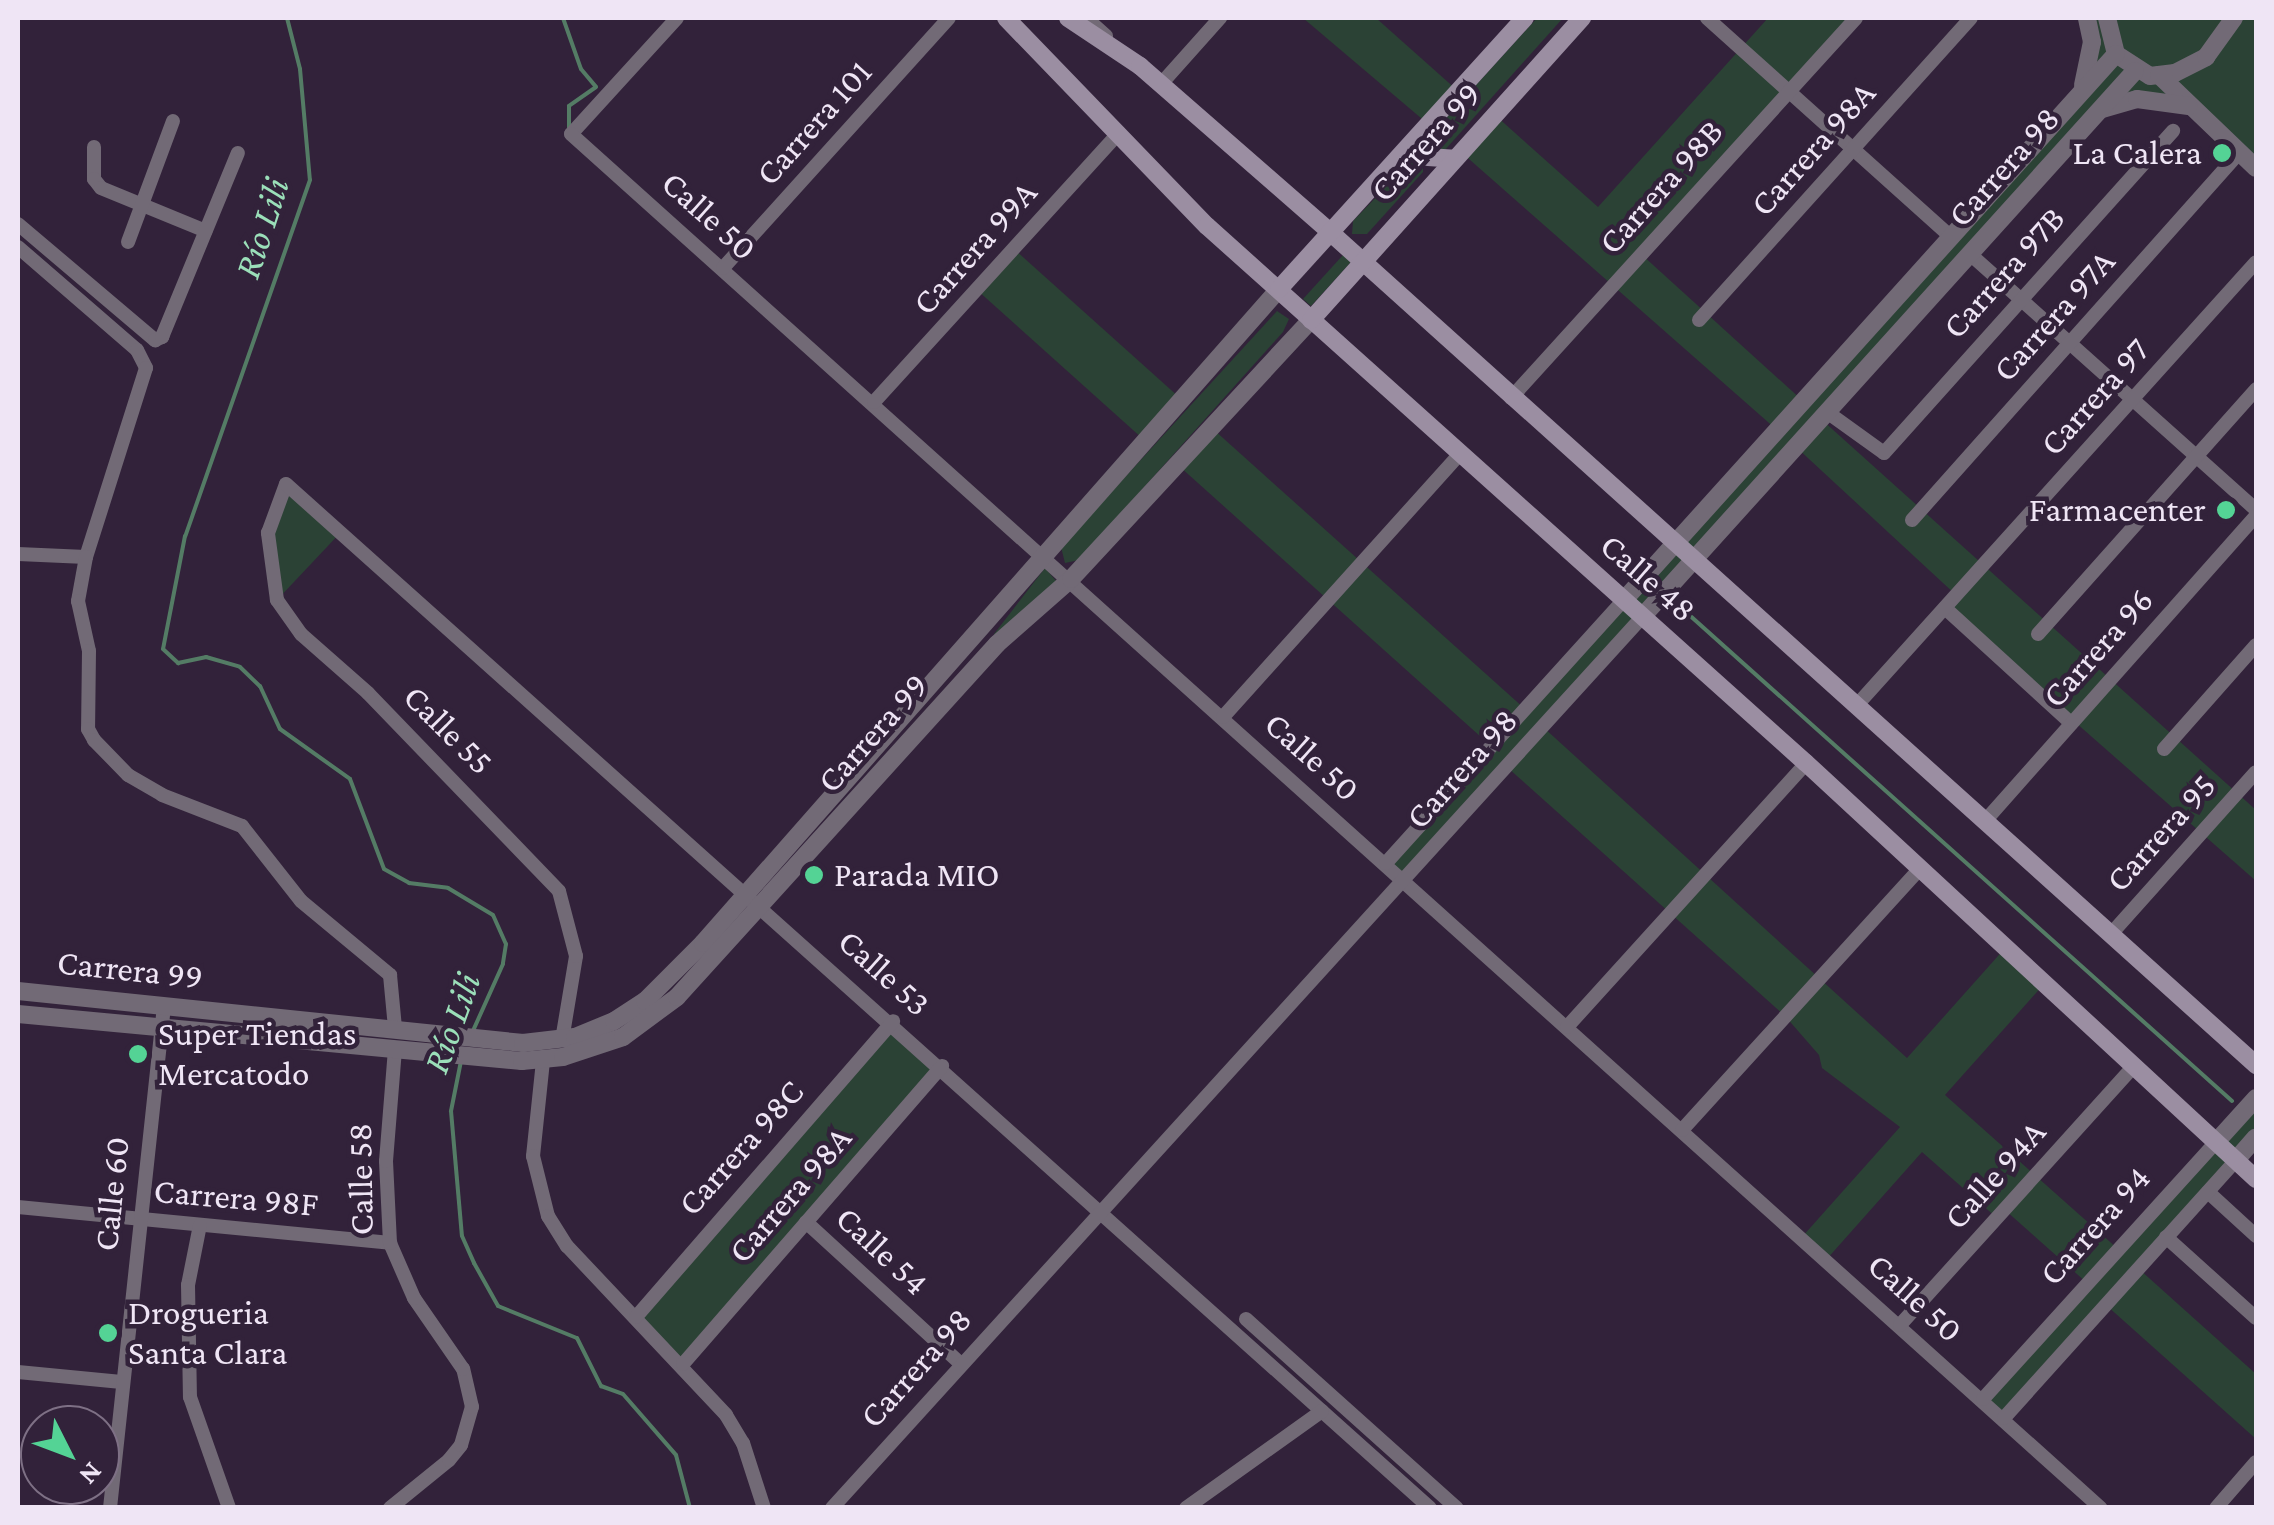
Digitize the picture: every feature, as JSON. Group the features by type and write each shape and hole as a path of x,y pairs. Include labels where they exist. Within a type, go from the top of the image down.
{"main road":[{"name":"Calle 48","path":"1006,18 1207,226 1806,763 2256,1179"},
{"name":"Calle 48","path":"1068,18 1140,66 1330,232 2256,1065"},
{"name":"Carrera 99","path":"1278,289 1525,18"},
{"name":"Carrera 99","path":"1311,320 1582,18"},
{"path":"1423,131 1428,157 1454,160"}],"street":[{"name":"Calle 50","path":"677,18 570,134 874,402 2101,1508"},
{"name":"Carrera 101","path":"723,268 949,18"},
{"name":"Calle 48","path":"1086,18 1140,66"},
{"path":"1160,84 1220,18"},
{"path":"1707,18 1951,238"},
{"name":"Carrera 98B","path":"1511,398 1856,18"},
{"name":"Carrera 98A","path":"1699,320 1971,18"},
{"path":"2073,102 2090,64 2087,18"},
{"path":"2106,18 2116,54 2135,71 2159,75 2206,58 2234,18"},
{"name":"Carrera 98","path":"1386,862 2116,54"},
{"name":"Carrera 98","path":"832,1508 1406,881 2135,71"},
{"path":"2159,75 2256,168"},
{"path":"2100,110 2156,98 2194,108"},
{"path":"128,242 173,121"},
{"name":"Carrera 97B","path":"1827,412 1880,454 2173,130"},
{"name":"Carrera 99A","path":"874,402 1119,133"},
{"path":"94,147 94,179 101,188 206,230"},
{"name":"Carrera 97A","path":"1912,520 2240,152"},
{"path":"18,224 155,340 162,337 238,153"},
{"path":"18,247 145,358 86,557 78,600 94,740 128,775 242,826 301,901 390,975 395,1028"},
{"path":"1970,254 2256,513"},
{"name":"Carrera 97","path":"1857,705 2256,262"},
{"name":"Carrera 99","path":"18,991 395,1028 543,1061 610,1043 657,1016 982,633 1041,552 1278,289"},
{"name":"Carrera 99","path":"498,1048 562,1040 598,1029 645,1001 755,898 998,644 1071,579 1311,320"},
{"path":"2038,634 2256,389"},
{"path":"1223,717 1459,455"},
{"name":"Calle 55","path":"294,488 282,487 268,533 276,600 301,634 368,693 559,891 576,956 562,1040"},
{"name":"Calle 53","path":"294,488 893,1021 1430,1508"},
{"name":"Carrera 96","path":"1985,820 2256,513"},
{"path":"18,554 86,557"},
{"path":"1945,608 2071,723"},
{"path":"2164,748 2256,645"},
{"path":"1567,1027 1806,763"},
{"name":"Carrera 95","path":"2111,934 2256,772"},
{"path":"1682,1130 1920,868"},
{"name":"Calle 60","path":"110,1508 164,1006"},
{"name":"Carrera 99","path":"18,1014 395,1048 447,1042"},
{"name":"Carrera 98C","path":"636,1317 893,1021"},
{"name":"Calle 58","path":"395,1048 386,1161 390,1242 414,1298 452,1352 470,1387 469,1426 449,1460 397,1505"},
{"path":"543,1061 533,1156 548,1216 567,1246 683,1364 743,1444 764,1508"},
{"name":"Calle 94A","path":"1900,1325 2135,1065"},
{"name":"Carrera 98A","path":"683,1364 942,1066"},
{"name":"Carrera 94","path":"1982,1398 2256,1098"},
{"name":"Carrera 94","path":"2004,1418 2256,1137"},
{"path":"2208,1192 2256,1236"},
{"name":"Carrera 98F","path":"18,1207 390,1242"},
{"name":"Calle 54","path":"806,1222 961,1364"},
{"path":"200,1225 188,1286 190,1396 229,1508"},
{"path":"2166,1237 2256,1318"},
{"path":"1246,1319 1456,1508"},
{"path":"18,1372 122,1382"},
{"path":"1186,1508 1322,1411"},
{"path":"2216,1508 2256,1462"}],"green space":[{"path":"1303,18 1376,18 1458,91 1428,124"},
{"path":"1537,18 1563,18 1444,151 1433,153 1428,138"},
{"path":"1768,18 1856,18 1641,254 1803,401 2073,102 2087,18 2256,18 2256,168 2194,108 2118,102 1821,419 2256,810 2256,881 1945,608 1956,595 1796,447 1543,727 1907,1058 2006,947 2045,983 1945,1095 2118,1249 2256,1098 2256,1137 2139,1269 2256,1374 2256,1439 2106,1305 2004,1418 1983,1399 2087,1283 2005,1210 1997,1218 1922,1152 1826,1260 1802,1237 1900,1127 1822,1068 1819,1055 1785,1016 1508,768 1405,881 1386,863 1491,746 1179,466 1213,429 1525,709 1777,430 1461,152 1495,115 1598,207"},
{"path":"1416,156 1423,160 1423,172 1367,234 1352,234 1353,221"},
{"path":"1014,249 1180,398 1143,439 977,290"},
{"path":"1343,255 1351,262 1311,306 1303,299"},
{"path":"1277,311 1289,319 1283,332 1079,560 1065,563 1061,547"},
{"path":"282,487 342,531 277,600 267,555"},
{"path":"1045,568 1057,582 996,636 994,634"},
{"path":"893,1021 942,1066 683,1364 636,1317"}],"waterway":[{"name":"Río Lili","path":"287,18 300,69 310,180 185,536 163,649 178,663 206,657 240,667 260,686 280,729 350,779 384,869 409,883 448,888 493,915 506,944 503,964 472,1033"},
{"path":"563,18 581,69 596,87 569,106 569,129"},
{"path":"1677,604 2232,1101"},
{"name":"Río Lili","path":"461,1061 451,1111 462,1236 474,1263 498,1306 577,1338 601,1386 623,1394 676,1455 690,1508"}],"place":[{"name":"La Calera","path":"2222,153"},
{"name":"Farmacenter","path":"2226,510"},
{"name":"Parada MIO","path":"814,875"},
{"name":"Super Tiendas Mercatodo","path":"138,1054"},
{"name":"Drogueria Santa Clara","path":"108,1333"}]}
